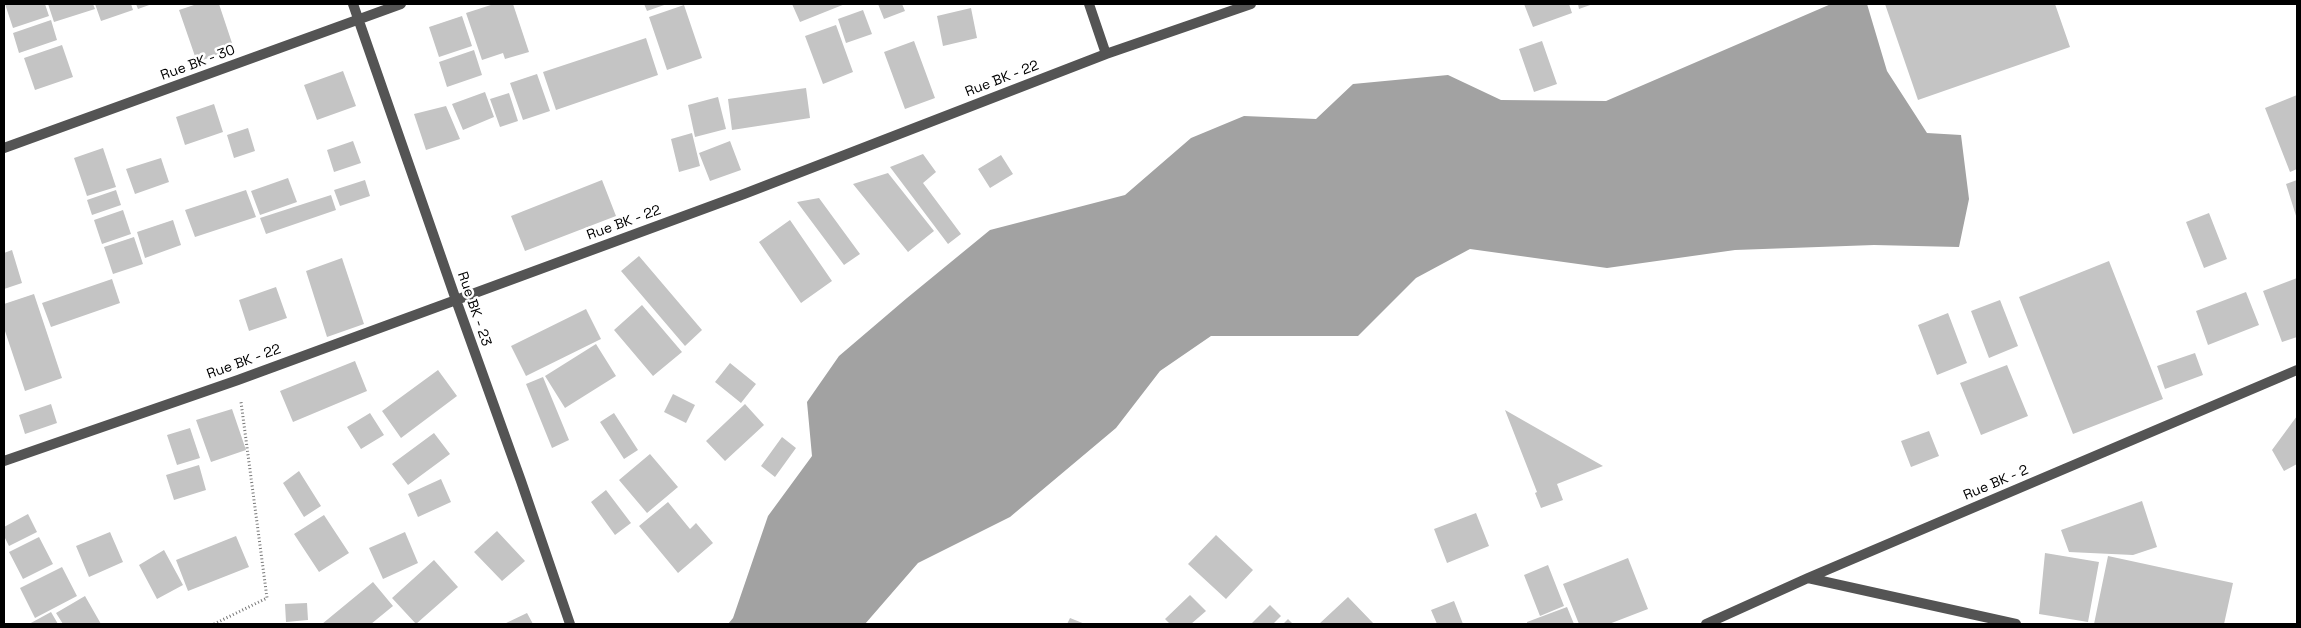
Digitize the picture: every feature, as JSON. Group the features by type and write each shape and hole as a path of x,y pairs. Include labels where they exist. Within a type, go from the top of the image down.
{"street":[{"name":"Rue BK - 23","path":"353,4 360,19 570,624"},
{"name":"Rue BK - 30","path":"4,148 401,4"},
{"path":"1089,4 1106,54"},
{"name":"Rue BK - 22","path":"4,461 238,380 744,194 1106,54 1251,4"},
{"name":"Rue BK - 2","path":"1706,624 1808,578 2297,370"},
{"path":"1808,578 2016,624"}],"path":[{"path":"214,624 267,598 238,380"}],"shaded area":[{"path":"1831,4 1867,4 1887,71 1927,133 1961,135 1969,199 1959,247 1874,245 1735,250 1607,268 1470,249 1416,278 1358,336 1211,336 1160,371 1116,428 1010,517 918,563 865,624 728,624 733,618 768,516 812,456 807,402 839,356 990,230 1125,195 1191,138 1244,116 1316,119 1353,84 1448,75 1501,100 1606,101"}],"building":[{"path":"5,4 45,4 49,16 13,28"},
{"path":"48,4 93,4 95,9 54,22"},
{"path":"95,4 131,4 133,10 101,21"},
{"path":"136,4 152,4 138,9"},
{"path":"197,4 219,4 234,49 197,62 179,10"},
{"path":"494,4 513,4 529,52 505,59 503,53 482,60 466,13"},
{"path":"644,4 667,4 647,11"},
{"path":"792,4 845,4 800,22"},
{"path":"878,4 902,4 905,11 884,19"},
{"path":"1524,4 1569,4 1572,13 1533,27"},
{"path":"1578,4 1593,4 1579,9"},
{"path":"1885,4 2055,4 2070,47 1918,100"},
{"path":"684,5 702,58 667,70 649,17"},
{"path":"971,8 977,38 943,46 937,16"},
{"path":"863,10 872,34 846,43 838,19"},
{"path":"462,16 472,46 439,57 429,27"},
{"path":"51,20 57,40 19,53 13,33"},
{"path":"836,25 853,72 823,84 805,36"},
{"path":"646,38 658,75 556,110 543,72"},
{"path":"914,41 935,98 905,109 884,52"},
{"path":"1542,41 1557,84 1534,92 1519,49"},
{"path":"62,45 73,77 35,90 24,58"},
{"path":"474,50 482,75 447,87 439,62"},
{"path":"343,71 356,106 317,120 304,85"},
{"path":"537,74 550,111 523,120 510,83"},
{"path":"806,88 810,118 732,130 728,99"},
{"path":"485,92 494,117 463,130 452,104"},
{"path":"509,93 518,121 500,127 490,99"},
{"path":"2297,95 2297,169 2290,172 2265,108"},
{"path":"718,97 726,129 695,137 688,105"},
{"path":"214,104 223,132 185,145 176,117"},
{"path":"446,106 460,139 426,150 414,114"},
{"path":"248,128 255,151 234,158 227,135"},
{"path":"692,133 700,166 679,172 671,139"},
{"path":"353,141 361,163 334,172 327,150"},
{"path":"730,141 741,170 710,181 699,153"},
{"path":"103,148 116,187 87,196 74,158"},
{"path":"923,154 936,172 923,183 961,234 948,244 890,167"},
{"path":"1001,155 1013,174 990,188 978,169"},
{"path":"161,158 169,182 135,194 126,169"},
{"path":"888,173 934,231 908,252 853,184"},
{"path":"288,178 297,202 260,215 251,191"},
{"path":"365,180 370,196 340,206 334,190"},
{"path":"602,180 616,216 525,251 511,216"},
{"path":"2297,180 2297,219 2286,184"},
{"path":"116,190 121,205 92,215 87,200"},
{"path":"246,190 256,217 195,237 185,210"},
{"path":"331,195 336,210 266,234 260,218"},
{"path":"819,198 860,254 844,265 797,202"},
{"path":"123,210 131,234 102,244 94,220"},
{"path":"2209,213 2227,259 2204,268 2186,222"},
{"path":"173,220 181,245 145,258 137,232"},
{"path":"790,220 832,281 801,303 759,242"},
{"path":"134,237 143,264 113,274 104,247"},
{"path":"12,250 22,283 4,289 4,253"},
{"path":"639,256 702,330 685,346 621,271"},
{"path":"342,258 364,324 327,337 306,271"},
{"path":"2109,261 2163,399 2073,434 2019,297"},
{"path":"2297,278 2297,337 2282,342 2263,291"},
{"path":"112,279 120,303 51,327 42,303"},
{"path":"276,287 287,318 249,331 239,300"},
{"path":"2246,292 2259,325 2208,345 2196,311"},
{"path":"34,294 62,378 25,391 4,328 4,304"},
{"path":"2000,300 2018,346 1989,358 1971,311"},
{"path":"642,305 682,352 653,376 614,330"},
{"path":"586,309 601,339 526,376 511,346"},
{"path":"1948,313 1967,363 1937,375 1918,325"},
{"path":"596,344 616,376 565,408 545,376"},
{"path":"2195,353 2203,375 2165,389 2157,366"},
{"path":"355,361 367,391 293,422 280,391"},
{"path":"730,363 756,384 741,403 715,382"},
{"path":"2007,365 2028,416 1981,435 1960,383"},
{"path":"438,370 457,396 401,438 382,411"},
{"path":"543,377 569,440 552,448 526,384"},
{"path":"673,394 695,405 686,423 664,412"},
{"path":"51,404 57,423 25,434 19,415"},
{"path":"745,404 764,425 725,461 706,441"},
{"path":"232,409 246,450 211,462 196,420"},
{"path":"1505,410 1603,466 1557,484 1563,500 1541,508 1535,493 1537,492"},
{"path":"370,413 384,435 361,449 347,427"},
{"path":"614,413 638,450 624,459 600,422"},
{"path":"2297,416 2297,464 2284,471 2272,450"},
{"path":"190,428 200,458 177,465 167,435"},
{"path":"1929,431 1939,456 1911,467 1901,441"},
{"path":"434,433 450,454 408,485 392,464"},
{"path":"782,437 796,448 775,477 761,466"},
{"path":"650,454 678,487 647,513 619,480"},
{"path":"199,465 206,490 174,500 166,475"},
{"path":"299,471 321,506 304,517 283,483"},
{"path":"441,479 451,502 418,517 408,494"},
{"path":"606,490 631,523 615,535 591,502"},
{"path":"2142,501 2157,547 2133,555 2069,552 2061,530"},
{"path":"668,502 690,529 696,523 713,543 678,573 639,526"},
{"path":"1476,513 1489,546 1447,563 1434,529"},
{"path":"28,514 37,532 9,546 4,536 4,527"},
{"path":"324,515 349,553 319,572 294,534"},
{"path":"497,531 525,561 502,581 474,552"},
{"path":"110,532 123,562 89,577 76,546"},
{"path":"405,532 418,563 383,579 369,548"},
{"path":"1216,535 1253,570 1226,599 1188,564"},
{"path":"236,536 249,567 188,591 176,560"},
{"path":"39,537 53,564 23,579 9,552"},
{"path":"164,550 183,585 157,599 139,565"},
{"path":"2045,553 2099,562 2088,622 2039,614"},
{"path":"2108,556 2233,583 2224,624 2094,624"},
{"path":"1628,558 1648,609 1609,624 1579,624 1563,584"},
{"path":"434,560 458,587 416,624 392,598"},
{"path":"1548,565 1564,606 1540,616 1524,575"},
{"path":"62,567 77,596 35,618 20,588"},
{"path":"373,582 393,606 371,624 322,624"},
{"path":"1190,595 1206,611 1191,624 1170,624 1165,619"},
{"path":"85,596 101,624 63,624 56,613"},
{"path":"1348,597 1374,624 1319,624"},
{"path":"1454,601 1463,624 1437,624 1431,610"},
{"path":"307,603 308,620 286,622 285,604"},
{"path":"1270,605 1281,616 1273,624 1251,624"},
{"path":"1567,607 1574,624 1527,624 1527,622"},
{"path":"51,612 58,624 29,624"},
{"path":"527,613 533,624 504,624"},
{"path":"1070,618 1085,624 1067,624"},
{"path":"1288,619 1293,624 1283,624"}]}
